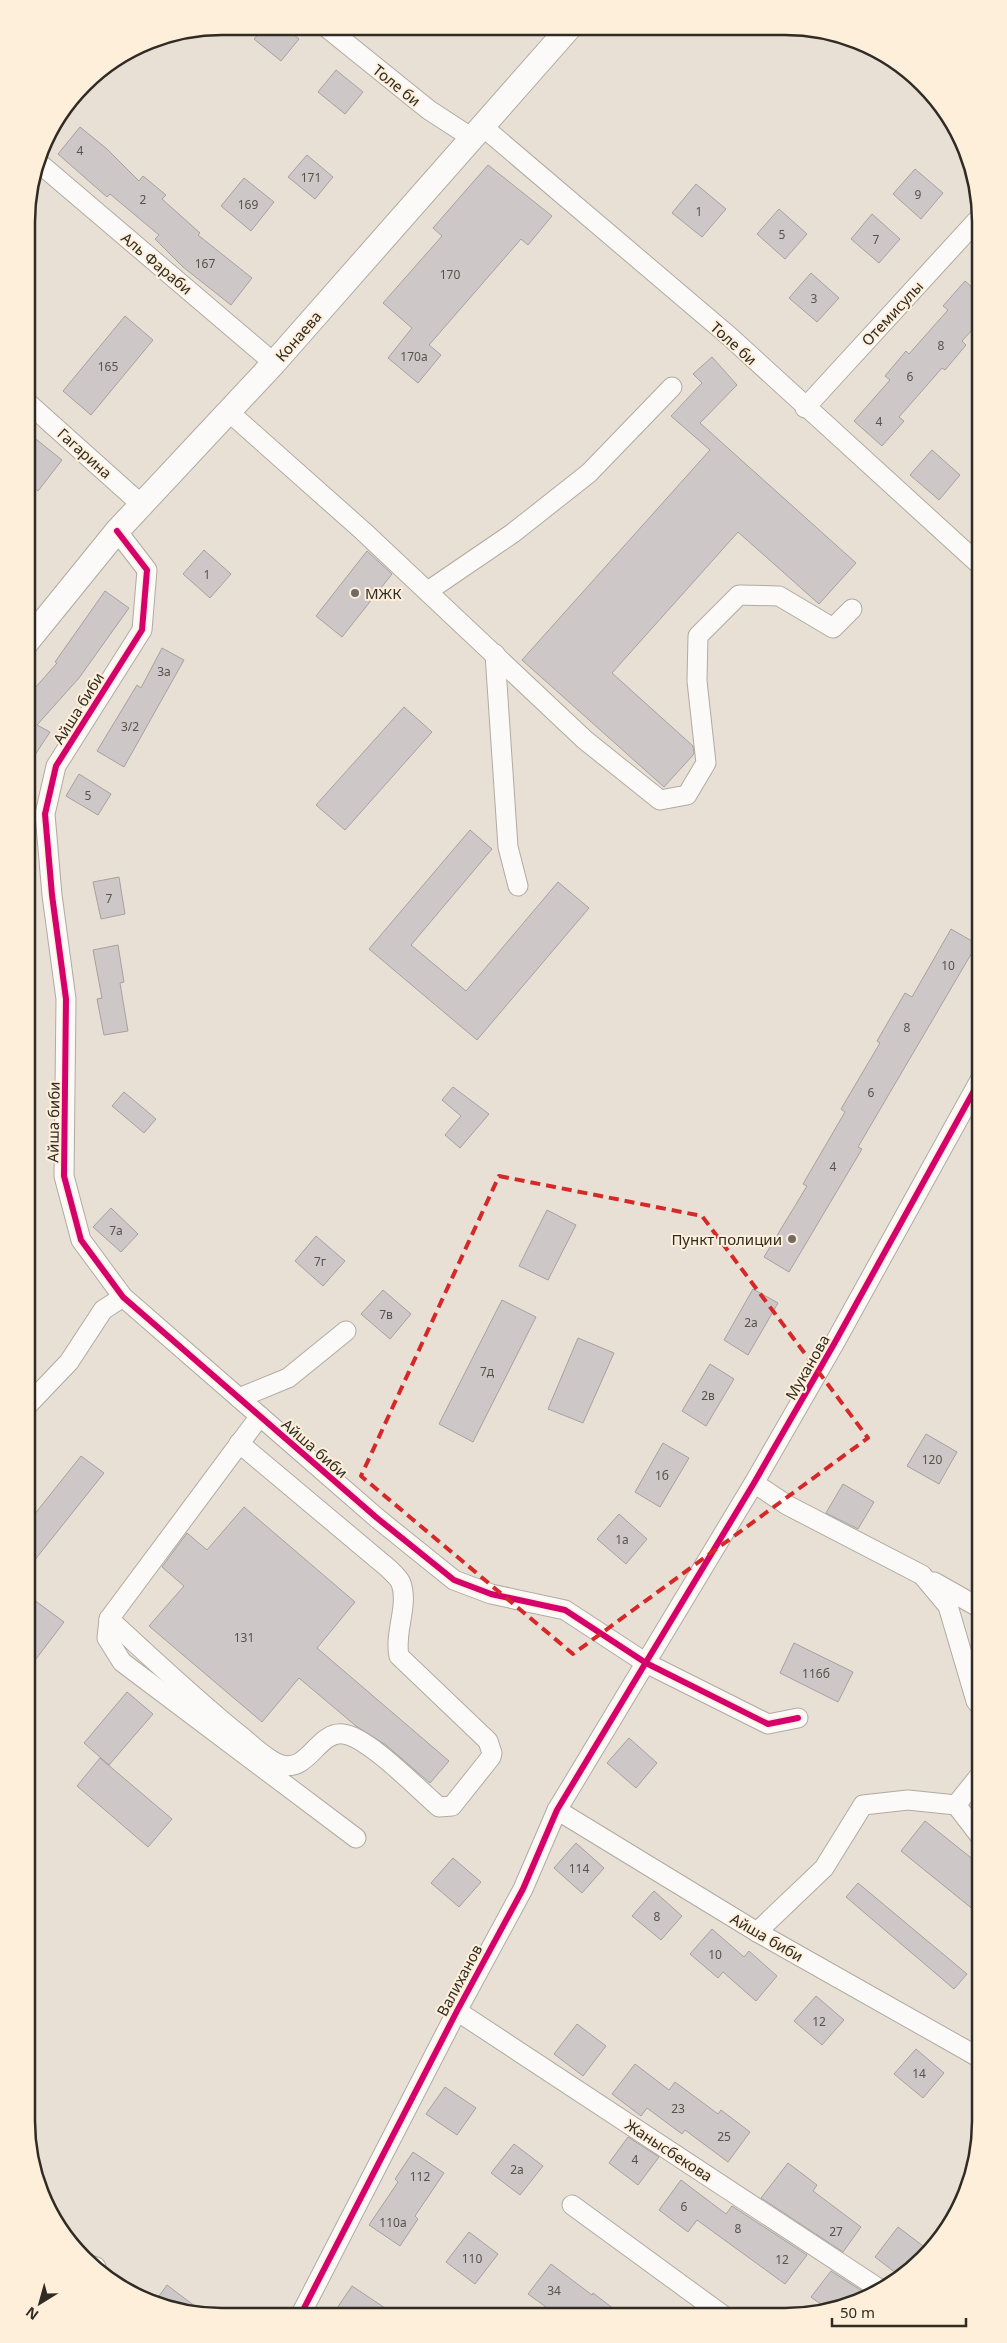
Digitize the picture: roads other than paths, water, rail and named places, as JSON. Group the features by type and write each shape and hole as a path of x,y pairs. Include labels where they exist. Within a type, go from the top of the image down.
{"main road":[{"name":"Конаева","path":"35,632 117,531 274,363 563,35"}],"street":[{"name":"Толе би","path":"336,35 429,110 477,132 721,330 972,558"},
{"name":"Аль Фараби","path":"43,167 274,363"},
{"name":"Отемисулы","path":"805,408 972,226"},
{"path":"428,591 513,533 589,473 672,388"},
{"name":"Гагарина","path":"35,409 142,506"},
{"path":"229,412 428,591 585,740 660,800 687,795 706,763 697,681 698,636 739,595 779,596 833,628 852,609"},
{"name":"Айша биби","path":"117,531 147,570 142,630 56,766 45,814 66,999 64,1176 81,1240 124,1297 377,1518 454,1580 491,1594 565,1610 646,1663 768,1724 798,1718"},
{"path":"495,654 508,847 518,886"},
{"name":"Муканова","path":"646,1663 754,1483 839,1336 972,1095"},
{"path":"35,1398 70,1362 103,1310 124,1297"},
{"path":"239,1398 288,1378 346,1331"},
{"path":"260,1416 109,1619 106,1638 122,1662 356,1838"},
{"path":"109,1619 229,1727 278,1764 296,1764 305,1760 328,1738 342,1734 366,1744 439,1807 446,1808 452,1806 491,1758 492,1753 488,1741 399,1656 396,1643 402,1605 400,1582 388,1568 239,1443"},
{"path":"754,1483 786,1505 922,1575 972,1603"},
{"path":"922,1575 948,1606 972,1687"},
{"name":"Валиханов","path":"304,2308 456,2011 522,1889 557,1810 646,1663"},
{"path":"956,1805 972,1785"},
{"path":"757,1932 824,1868 863,1805 908,1800 956,1805 972,1826"},
{"name":"Айша биби","path":"557,1810 757,1932 972,2053"},
{"name":"Жанысбекова","path":"456,2011 874,2285"},
{"path":"572,2205 713,2308"}],"place":[{"name":"МЖК","path":"355,593"},
{"name":"Пункт полиции","path":"792,1239"}]}
